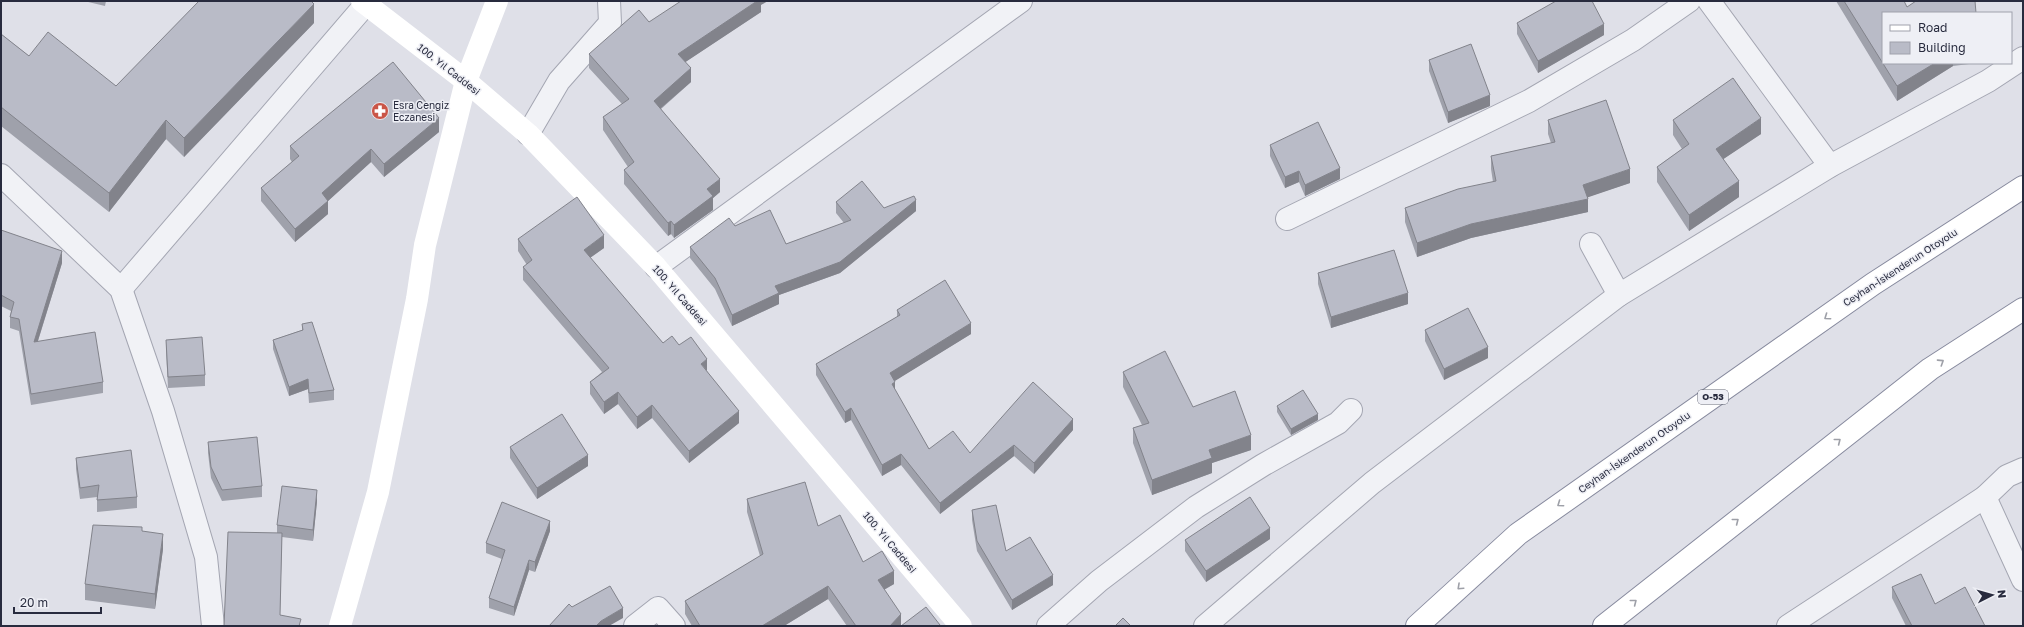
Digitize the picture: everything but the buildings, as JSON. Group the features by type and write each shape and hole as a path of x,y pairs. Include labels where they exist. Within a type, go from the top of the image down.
{"main road":[{"path":"340,626 378,492 417,299 425,245 466,81 497,1"},
{"name":"100. Yıl Caddesi","path":"364,3 466,81 528,134 656,267 961,626"},
{"path":"1873,284 2023,178"},
{"name":"Ceyhan-İskenderun Otoyolu","path":"1417,626 1518,534 1873,284 2023,188"},
{"path":"1604,626 1930,369 2023,309"}],"street":[{"path":"528,134 559,81 610,23 609,1"},
{"path":"656,267 1021,1"},
{"path":"1288,219 1529,101 1633,40 1689,1"},
{"path":"1709,1 1830,166"},
{"path":"121,289 364,3"},
{"path":"1205,626 1372,483 1619,295 1830,166 1988,81 2023,58"},
{"path":"1,174 121,289 163,411 206,557 214,626"},
{"path":"1591,244 1619,295"},
{"path":"1048,626 1100,581 1196,507 1264,465 1338,423 1351,410"},
{"path":"1788,626 1985,497 2007,476 2023,469"},
{"path":"1985,497 2023,580"},
{"path":"635,626 658,608 674,626"}],"place":[{"name":"Esra Cengiz Eczanesi","path":"380,111"}]}
